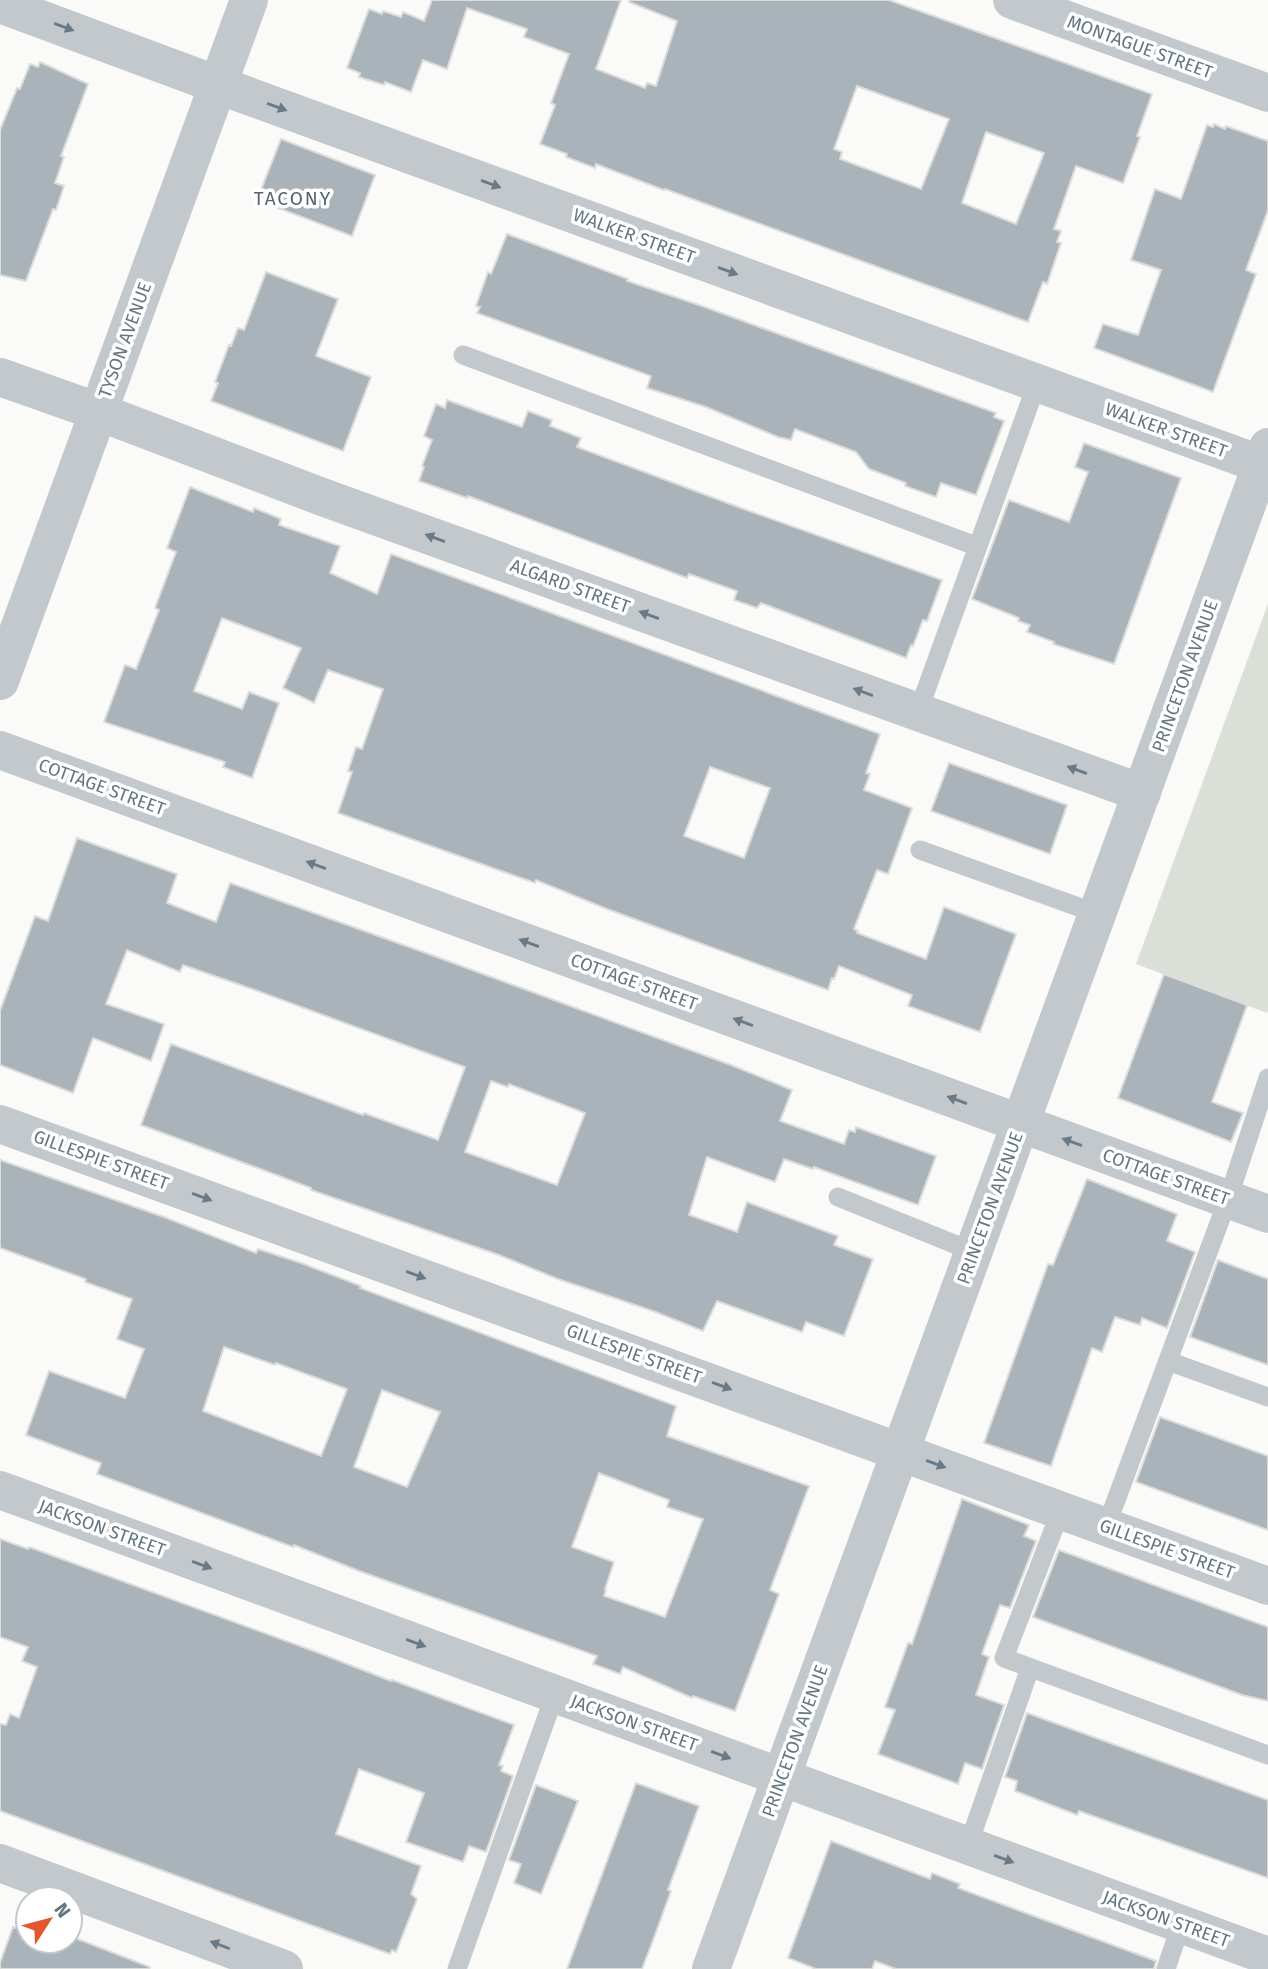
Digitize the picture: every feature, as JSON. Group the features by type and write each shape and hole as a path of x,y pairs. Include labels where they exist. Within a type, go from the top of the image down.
{"street":[{"name":"TYSON AVENUE","path":"0,681 249,0"},
{"name":"MONTAGUE STREET","path":"1012,0 1268,93"},
{"name":"WALKER STREET","path":"0,4 1037,383 1266,460"},
{"name":"ALGARD STREET","path":"0,377 325,498 1142,793"},
{"name":"PRINCETON AVENUE","path":"711,1969 1266,460"},
{"name":"COTTAGE STREET","path":"0,750 1268,1214"},
{"name":"GILLESPIE STREET","path":"0,1124 1268,1586"},
{"name":"JACKSON STREET","path":"0,1490 1268,1956"},
{"path":"0,1863 284,1969"}],"lane":[{"path":"463,355 976,546"},
{"path":"918,712 1037,383"},
{"path":"920,850 1097,914"},
{"path":"1106,1527 1228,1199 1268,1078"},
{"path":"838,1197 974,1252"},
{"path":"1168,1361 1268,1398"},
{"path":"1062,1510 1004,1658 1268,1755"},
{"path":"968,1846 1030,1668"},
{"path":"457,1969 555,1694"},
{"path":"1166,1969 1181,1924"}],"shaded area":[{"path":"1268,604 1268,1011 1267,1013 1136,964"}],"building":[{"path":"432,0 621,0 596,69 645,88 647,83 656,86 677,21 629,2 630,0 889,0 1152,94 1123,183 1076,166 1054,229 1061,231 1057,242 1061,243 1047,284 1043,282 1028,322 596,164 595,168 540,144 555,105 551,103 569,54 524,37 527,29 467,8 447,69 423,60 411,92 385,82 384,85 359,77 360,73 347,68 369,9 401,17 403,12 424,21","holes":["857,86 949,119 921,189 840,159 842,152 834,149","986,132 1044,153 1016,224 962,203"]},
{"path":"40,62 88,84 61,156 64,157 55,183 64,186 26,281 0,275 0,130 30,64 38,67"},
{"path":"1214,124 1268,141 1268,210 1246,270 1256,274 1213,392 1094,348 1103,324 1138,335 1161,270 1131,260 1155,189 1181,199 1207,125 1213,127"},
{"path":"281,139 375,175 352,236 257,200"},
{"path":"507,234 628,279 627,281 996,413 994,417 1004,421 976,495 941,483 936,497 905,486 906,483 869,469 856,452 795,429 791,440 778,437 706,407 647,388 651,376 477,313 480,307 476,306 488,272 491,274"},
{"path":"266,272 338,299 316,356 371,377 343,451 211,401 229,345 231,346 238,328 244,330"},
{"path":"447,400 522,427 528,411 552,420 550,426 581,438 577,447 942,580 927,621 923,620 906,658 761,603 757,608 734,600 737,591 689,574 687,578 468,496 467,498 419,481 432,440 424,436 436,404 445,408"},
{"path":"1084,443 1181,478 1114,664 1053,644 1054,642 1027,632 1030,625 1018,621 1019,618 972,599 1009,500 1069,522 1088,472 1075,467"},
{"path":"190,487 253,512 254,508 281,519 279,525 340,546 330,573 377,594 391,554 880,734 866,773 870,774 864,790 912,808 888,874 877,870 854,929 857,933 926,959 944,907 1016,934 980,1032 908,1006 912,995 839,966 828,990 607,909 536,880 535,883 338,813 352,772 348,771 356,747 362,749 383,689 328,670 314,703 283,688 301,648 222,618 194,691 242,709 249,692 279,703 252,778 223,767 225,762 104,722 125,665 136,669 159,610 155,608 176,552 167,548","holes":["710,767 770,788 744,858 684,836"]},
{"path":"949,763 1067,805 1050,854 931,811"},
{"path":"77,838 177,874 167,903 216,922 230,883 731,1065 792,1090 780,1121 844,1144 849,1130 855,1132 856,1127 936,1156 918,1205 814,1167 813,1169 784,1159 775,1182 707,1157 689,1215 737,1232 747,1202 838,1236 834,1245 873,1259 844,1336 806,1322 802,1332 717,1301 703,1331 499,1255 311,1190 141,1125 171,1044 438,1140 465,1067 183,965 180,972 127,950 106,1004 164,1024 151,1061 93,1038 73,1093 0,1065 0,1011 35,916 48,921","holes":["491,1081 508,1087 509,1084 585,1113 557,1185 465,1152"]},
{"path":"1164,974 1247,1005 1212,1102 1243,1113 1231,1142 1118,1098"},
{"path":"0,1160 164,1217 256,1253 258,1249 301,1263 361,1286 360,1288 676,1406 667,1436 809,1486 770,1590 779,1594 735,1711 693,1696 692,1698 623,1667 620,1674 593,1664 597,1656 97,1474 101,1463 26,1435 49,1371 125,1398 144,1349 117,1339 132,1299 0,1248","holes":["224,1347 347,1389 321,1456 203,1411","382,1390 440,1412 407,1487 354,1467","599,1473 669,1500 667,1507 703,1519 665,1617 604,1596 614,1562 572,1547"]},
{"path":"1087,1179 1177,1214 1167,1241 1195,1252 1167,1328 1142,1318 1140,1325 1115,1317 1102,1352 1092,1348 1051,1466 984,1443 1048,1264 1053,1265"},
{"path":"1218,1260 1268,1279 1268,1365 1190,1337"},
{"path":"1160,1417 1268,1456 1268,1530 1136,1482"},
{"path":"962,1499 1029,1525 1024,1536 1036,1541 1010,1608 1000,1605 982,1654 989,1657 976,1695 1004,1705 982,1769 965,1763 958,1784 878,1754 895,1710 885,1707 908,1643 912,1644"},
{"path":"0,1539 28,1549 29,1547 514,1725 499,1765 503,1766 501,1771 513,1776 486,1852 469,1846 463,1862 406,1842 424,1793 359,1769 336,1834 421,1866 411,1894 417,1899 396,1952 392,1950 390,1954 0,1811 0,1724 6,1725 10,1714 19,1718 37,1667 22,1661 28,1647 0,1637"},
{"path":"1059,1550 1268,1627 1268,1701 1242,1695 1033,1617"},
{"path":"1027,1713 1268,1800 1268,1878 1079,1811 1077,1815 1015,1791 1017,1781 1005,1777"},
{"path":"636,1783 699,1806 652,1943 642,1969 567,1969"},
{"path":"536,1785 578,1801 541,1894 514,1883 521,1864 509,1860"},
{"path":"831,1841 930,1879 932,1873 960,1884 958,1888 1156,1961 1154,1969 896,1969 875,1961 872,1969 816,1969 788,1958"},
{"path":"13,1927 14,1955 84,1955 84,1941 150,1967 0,1969"}],"district":[{"name":"TACONY","path":"293,198"}]}
